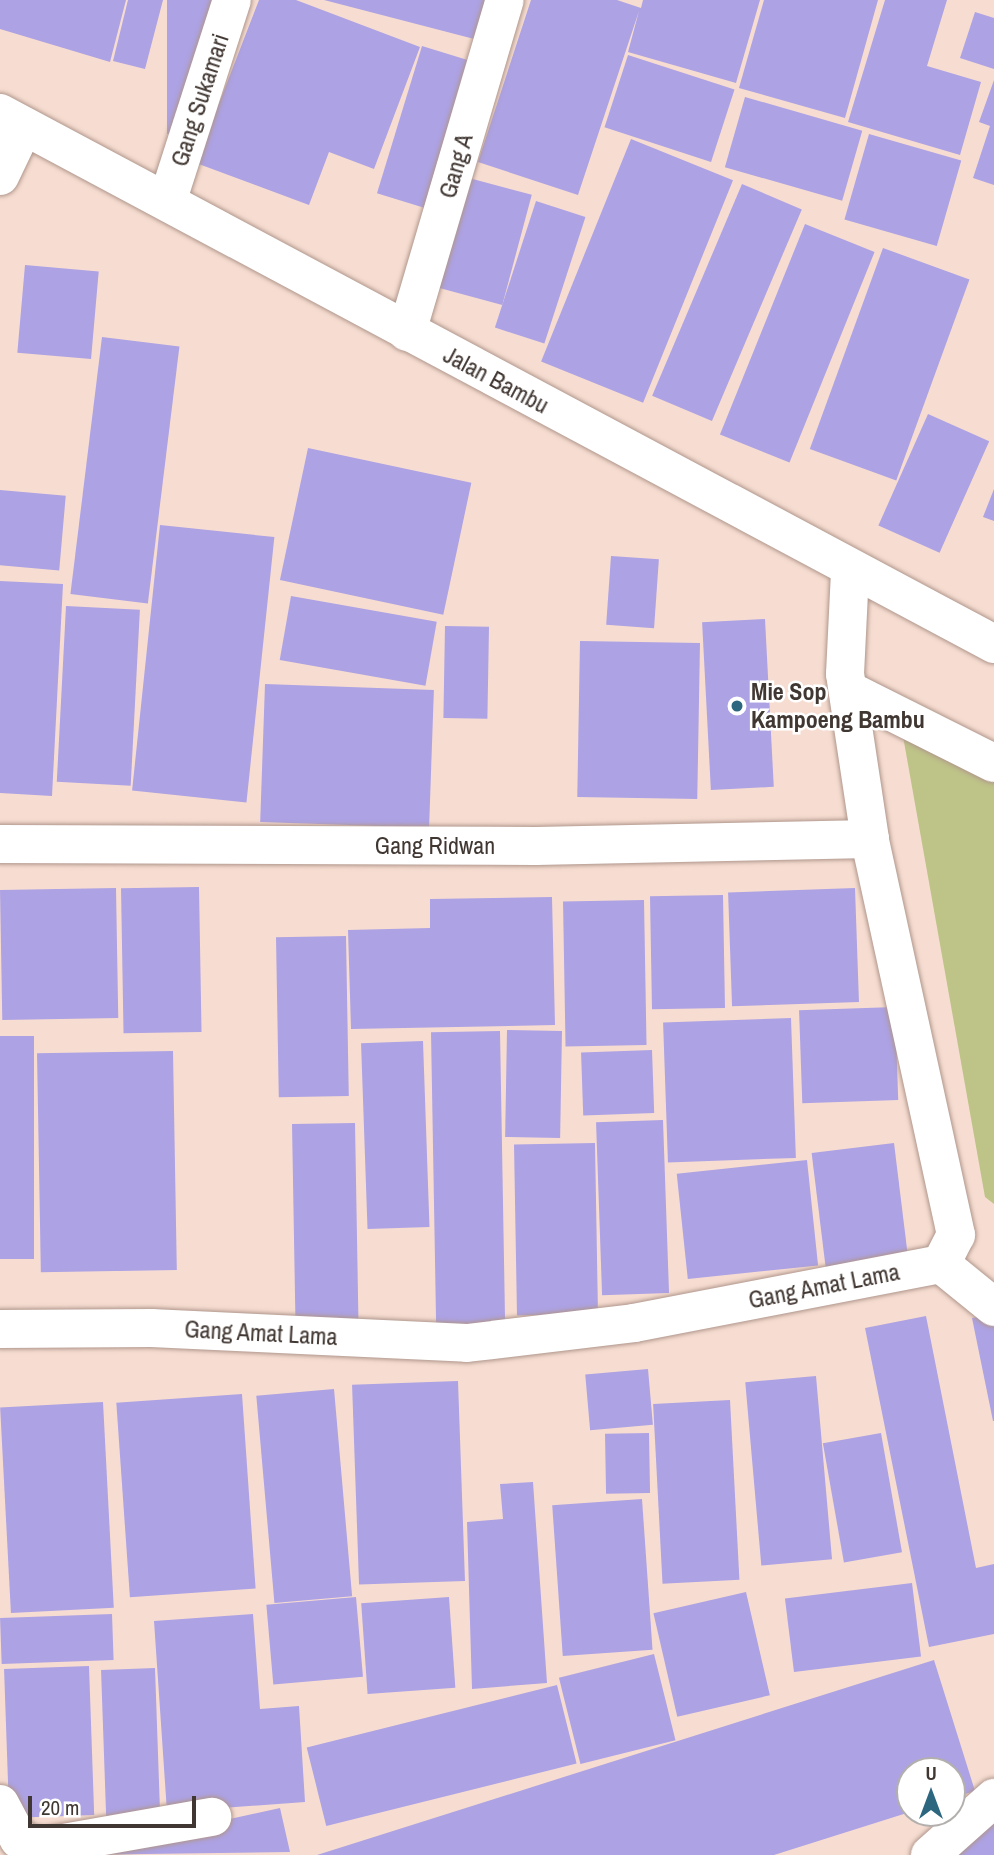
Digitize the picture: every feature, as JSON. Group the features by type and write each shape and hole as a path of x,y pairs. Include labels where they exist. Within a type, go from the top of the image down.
{"street":[{"name":"Gang Sukamari","path":"168,199 232,0"},
{"name":"Gang A","path":"407,332 505,0"},
{"name":"Jalan Bambu","path":"12,120 168,199 407,332 848,585 994,645"},
{"path":"0,176 12,120"},
{"path":"848,585 847,682 870,839 956,1235 941,1264 994,1307"},
{"path":"847,682 994,763"},
{"name":"Gang Ridwan","path":"0,844 536,846 870,839"},
{"name":"Gang Amat Lama","path":"0,1329 151,1328 467,1343 634,1323 941,1264"},
{"path":"930,1855 994,1798"},
{"path":"0,1804 19,1839 41,1847 212,1817"}],"green space":[{"path":"901,725 994,775 994,1204 985,1197"}],"building":[{"path":"0,0 126,0 110,62 0,29"},
{"path":"128,0 163,0 145,69 113,61"},
{"path":"167,0 220,0 220,134 167,134"},
{"path":"259,0 296,0 420,47 374,169 329,152 309,205 196,163"},
{"path":"324,0 488,0 478,40"},
{"path":"531,0 617,0 641,8 643,0 760,0 736,83 628,52 639,11 578,195 478,162"},
{"path":"764,0 878,0 845,118 739,88"},
{"path":"885,0 947,0 927,66 981,82 960,155 848,122"},
{"path":"975,12 994,18 994,69 960,58"},
{"path":"422,46 481,64 436,211 377,193"},
{"path":"628,55 735,90 711,162 605,127"},
{"path":"994,80 994,185 973,178 990,126 979,122"},
{"path":"745,97 862,131 842,201 725,167"},
{"path":"869,134 961,160 937,246 844,220"},
{"path":"631,139 733,180 643,403 541,362"},
{"path":"469,178 532,195 502,305 439,288"},
{"path":"742,184 802,209 712,421 652,396"},
{"path":"536,201 585,217 544,344 495,327"},
{"path":"805,224 875,252 790,463 720,434"},
{"path":"883,248 969,279 896,481 810,449"},
{"path":"25,265 99,271 91,359 17,353"},
{"path":"102,337 179,347 148,604 70,594"},
{"path":"928,414 989,441 940,553 878,525"},
{"path":"308,448 471,483 443,615 280,580"},
{"path":"994,489 994,521 983,517"},
{"path":"0,490 66,496 59,570 0,565"},
{"path":"160,525 274,537 246,803 132,791"},
{"path":"611,556 659,559 654,628 606,625"},
{"path":"0,581 63,584 52,796 0,793"},
{"path":"291,596 437,622 425,686 280,660"},
{"path":"66,606 140,610 131,786 57,782"},
{"name":"Mie Sop Kampoeng Bambu","path":"765,619 774,787 711,790 702,622"},
{"path":"445,626 489,627 487,719 443,718"},
{"path":"580,641 700,643 697,799 577,797"},
{"path":"265,684 434,690 429,828 260,822"},
{"path":"199,887 202,1032 124,1033 121,888"},
{"path":"116,888 118,1018 2,1020 0,890"},
{"path":"855,888 859,1002 732,1006 728,892"},
{"path":"723,895 725,1008 652,1009 650,896"},
{"path":"552,897 555,1025 351,1029 348,930 430,928 430,899"},
{"path":"644,900 647,1045 566,1046 563,901"},
{"path":"346,936 349,1096 279,1097 276,937"},
{"path":"895,1007 898,1100 802,1103 799,1010"},
{"path":"791,1018 796,1158 668,1162 663,1022"},
{"path":"507,1030 562,1031 560,1138 505,1137"},
{"path":"500,1031 505,1326 436,1327 431,1032"},
{"path":"0,1036 34,1036 34,1259 0,1259"},
{"path":"423,1041 429,1227 368,1229 361,1043"},
{"path":"652,1050 654,1113 583,1115 581,1052"},
{"path":"173,1051 177,1270 41,1272 37,1053"},
{"path":"663,1120 669,1293 602,1295 596,1122"},
{"path":"355,1123 359,1326 296,1327 292,1124"},
{"path":"595,1143 598,1314 517,1315 514,1144"},
{"path":"894,1143 909,1262 826,1272 812,1153"},
{"path":"807,1160 818,1265 688,1279 677,1174"},
{"path":"994,1314 994,1421 993,1421 972,1318"},
{"path":"926,1316 976,1568 994,1564 994,1634 929,1647 865,1328"},
{"path":"648,1369 653,1425 590,1430 585,1374"},
{"path":"816,1376 832,1559 761,1565 745,1382"},
{"path":"458,1381 465,1581 359,1585 352,1385"},
{"path":"334,1389 352,1596 274,1603 256,1396"},
{"path":"242,1394 256,1589 130,1597 116,1403"},
{"path":"730,1400 739,1580 663,1584 653,1404"},
{"path":"103,1402 114,1608 11,1613 0,1407"},
{"path":"649,1433 650,1493 606,1494 605,1434"},
{"path":"881,1433 902,1552 844,1562 823,1443"},
{"path":"533,1482 547,1683 472,1689 467,1522 503,1519 500,1484"},
{"path":"642,1499 653,1650 563,1656 552,1505"},
{"path":"912,1583 921,1656 794,1672 785,1599"},
{"path":"746,1592 770,1695 677,1717 653,1613"},
{"path":"356,1597 363,1677 273,1685 266,1605"},
{"path":"449,1597 455,1688 368,1694 361,1603"},
{"path":"112,1614 114,1660 2,1664 0,1618"},
{"path":"253,1614 260,1709 299,1706 305,1802 167,1812 154,1621"},
{"path":"654,1654 676,1740 580,1764 559,1678"},
{"path":"934,1660 964,1757 896,1757 896,1816 774,1855 317,1855"},
{"path":"89,1666 94,1815 9,1818 4,1669"},
{"path":"155,1668 160,1818 106,1820 101,1670"},
{"path":"557,1685 577,1764 326,1826 307,1747"},
{"path":"966,1762 975,1791 966,1794"},
{"path":"994,1795 994,1855 946,1855"},
{"path":"280,1808 290,1852 70,1855 70,1854"}],"place":[{"name":"Mie Sop Kampoeng Bambu","path":"737,706"}]}
